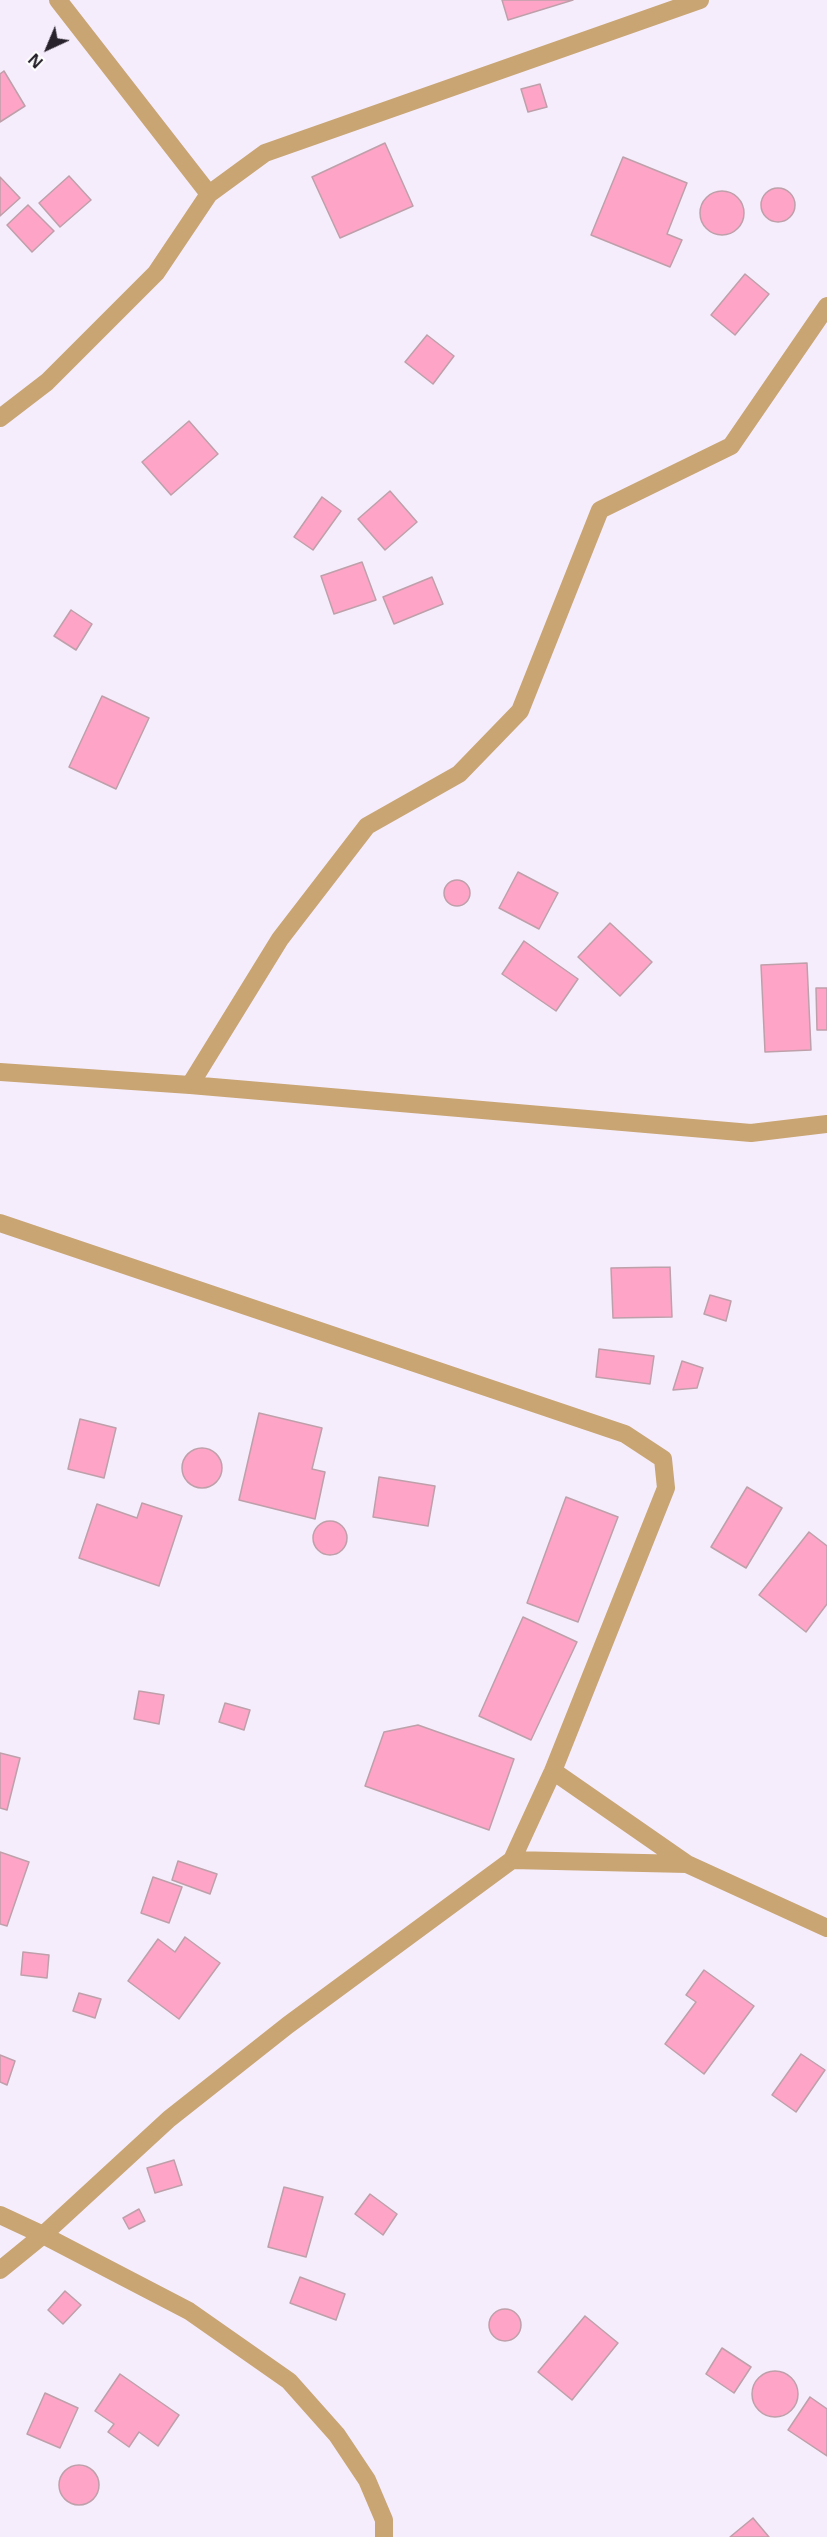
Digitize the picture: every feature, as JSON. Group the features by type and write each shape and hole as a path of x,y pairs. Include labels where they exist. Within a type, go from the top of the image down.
{"street":[{"path":"58,0 209,194"},
{"path":"0,418 47,382 156,273 209,194 265,153 700,0"},
{"path":"190,1085 280,939 368,826 459,774 520,711 600,510 731,446 827,306"},
{"path":"0,1072 190,1085 751,1133 827,1124"},
{"path":"0,1223 625,1434 663,1459 666,1488 553,1771 512,1860 288,2025 178,2112 43,2235 0,2270"},
{"path":"553,1771 687,1864 827,1928"},
{"path":"512,1860 687,1864"},
{"path":"0,2216 43,2235 189,2311 289,2381 337,2434 367,2480 384,2520 384,2537"}],"building":[{"path":"502,0 573,0 508,20"},
{"path":"4,71 25,106 0,122 0,74"},
{"path":"540,84 547,107 528,112 521,89"},
{"path":"385,143 413,206 340,238 312,177"},
{"path":"623,157 687,183 667,234 682,240 670,267 591,235"},
{"path":"69,176 91,200 60,227 39,203"},
{"path":"0,177 20,198 0,216"},
{"path":"778,188 790,193 795,205 790,217 778,222 766,217 761,205 766,193"},
{"path":"722,191 738,197 744,213 738,229 722,235 706,229 700,213 706,197"},
{"path":"28,205 54,231 32,252 7,225"},
{"path":"745,274 769,294 735,335 711,315"},
{"path":"427,335 454,356 433,384 405,362"},
{"path":"189,421 218,454 171,495 142,462"},
{"path":"390,491 417,522 385,550 358,519"},
{"path":"322,497 341,511 313,550 294,537"},
{"path":"362,562 376,600 334,614 321,576"},
{"path":"432,577 443,604 394,624 383,597"},
{"path":"71,610 92,624 76,650 54,636"},
{"path":"102,696 149,718 116,789 69,767"},
{"path":"518,872 558,893 539,929 499,908"},
{"path":"457,880 466,884 470,893 466,902 457,906 448,902 444,893 448,884"},
{"path":"610,923 652,962 620,996 578,957"},
{"path":"524,941 578,979 556,1011 502,974"},
{"path":"807,963 811,1050 765,1052 761,965"},
{"path":"816,988 827,988 827,1030 817,1030"},
{"path":"670,1267 672,1317 613,1318 611,1268"},
{"path":"710,1295 731,1301 726,1321 704,1314"},
{"path":"599,1349 654,1356 650,1384 596,1377"},
{"path":"682,1361 703,1368 697,1388 673,1390"},
{"path":"259,1413 322,1428 312,1469 325,1472 315,1519 239,1500"},
{"path":"80,1419 116,1428 104,1478 68,1469"},
{"path":"202,1448 216,1454 222,1468 216,1482 202,1488 188,1482 182,1468 188,1454"},
{"path":"379,1477 435,1486 428,1526 373,1517"},
{"path":"747,1487 782,1508 746,1568 711,1547"},
{"path":"566,1497 618,1517 578,1622 527,1603"},
{"path":"142,1503 182,1516 159,1586 79,1558 97,1504 137,1518"},
{"path":"330,1521 342,1526 347,1538 342,1550 330,1555 318,1550 313,1538 318,1526"},
{"path":"809,1532 827,1546 827,1604 806,1632 759,1595"},
{"path":"523,1617 577,1642 531,1740 479,1716"},
{"path":"139,1691 164,1695 159,1724 134,1719"},
{"path":"225,1703 250,1710 244,1730 219,1722"},
{"path":"418,1725 514,1759 489,1830 365,1786 384,1732"},
{"path":"0,1753 20,1758 7,1810 0,1808"},
{"path":"0,1852 29,1862 7,1926 0,1924"},
{"path":"178,1861 217,1874 210,1894 172,1880"},
{"path":"153,1877 182,1887 169,1923 141,1913"},
{"path":"185,1937 220,1963 179,2019 128,1981 158,1939 175,1952"},
{"path":"23,1952 49,1955 47,1978 21,1975"},
{"path":"704,1970 754,2006 704,2074 665,2044 696,2002 686,1995"},
{"path":"79,1993 101,1999 95,2018 73,2011"},
{"path":"801,2054 825,2070 796,2112 772,2095"},
{"path":"0,2055 15,2061 7,2085 0,2082"},
{"path":"174,2160 182,2185 155,2193 147,2168"},
{"path":"284,2187 323,2197 306,2257 268,2247"},
{"path":"370,2194 397,2214 383,2235 355,2214"},
{"path":"139,2209 145,2221 129,2229 123,2218"},
{"path":"300,2277 345,2294 336,2320 290,2303"},
{"path":"65,2291 81,2305 63,2324 48,2310"},
{"path":"505,2309 516,2314 521,2325 516,2336 505,2341 494,2336 489,2325 494,2314"},
{"path":"585,2316 618,2343 572,2400 538,2372"},
{"path":"722,2348 751,2367 734,2393 706,2374"},
{"path":"775,2371 791,2378 798,2394 791,2410 775,2417 759,2410 752,2394 759,2378"},
{"path":"120,2374 179,2415 158,2446 139,2432 129,2447 108,2432 114,2424 95,2411"},
{"path":"45,2393 78,2408 60,2448 27,2434"},
{"path":"810,2397 827,2409 827,2456 788,2430"},
{"path":"79,2465 93,2471 99,2485 93,2499 79,2505 65,2499 59,2485 65,2471"},
{"path":"753,2518 769,2537 730,2537"}]}
